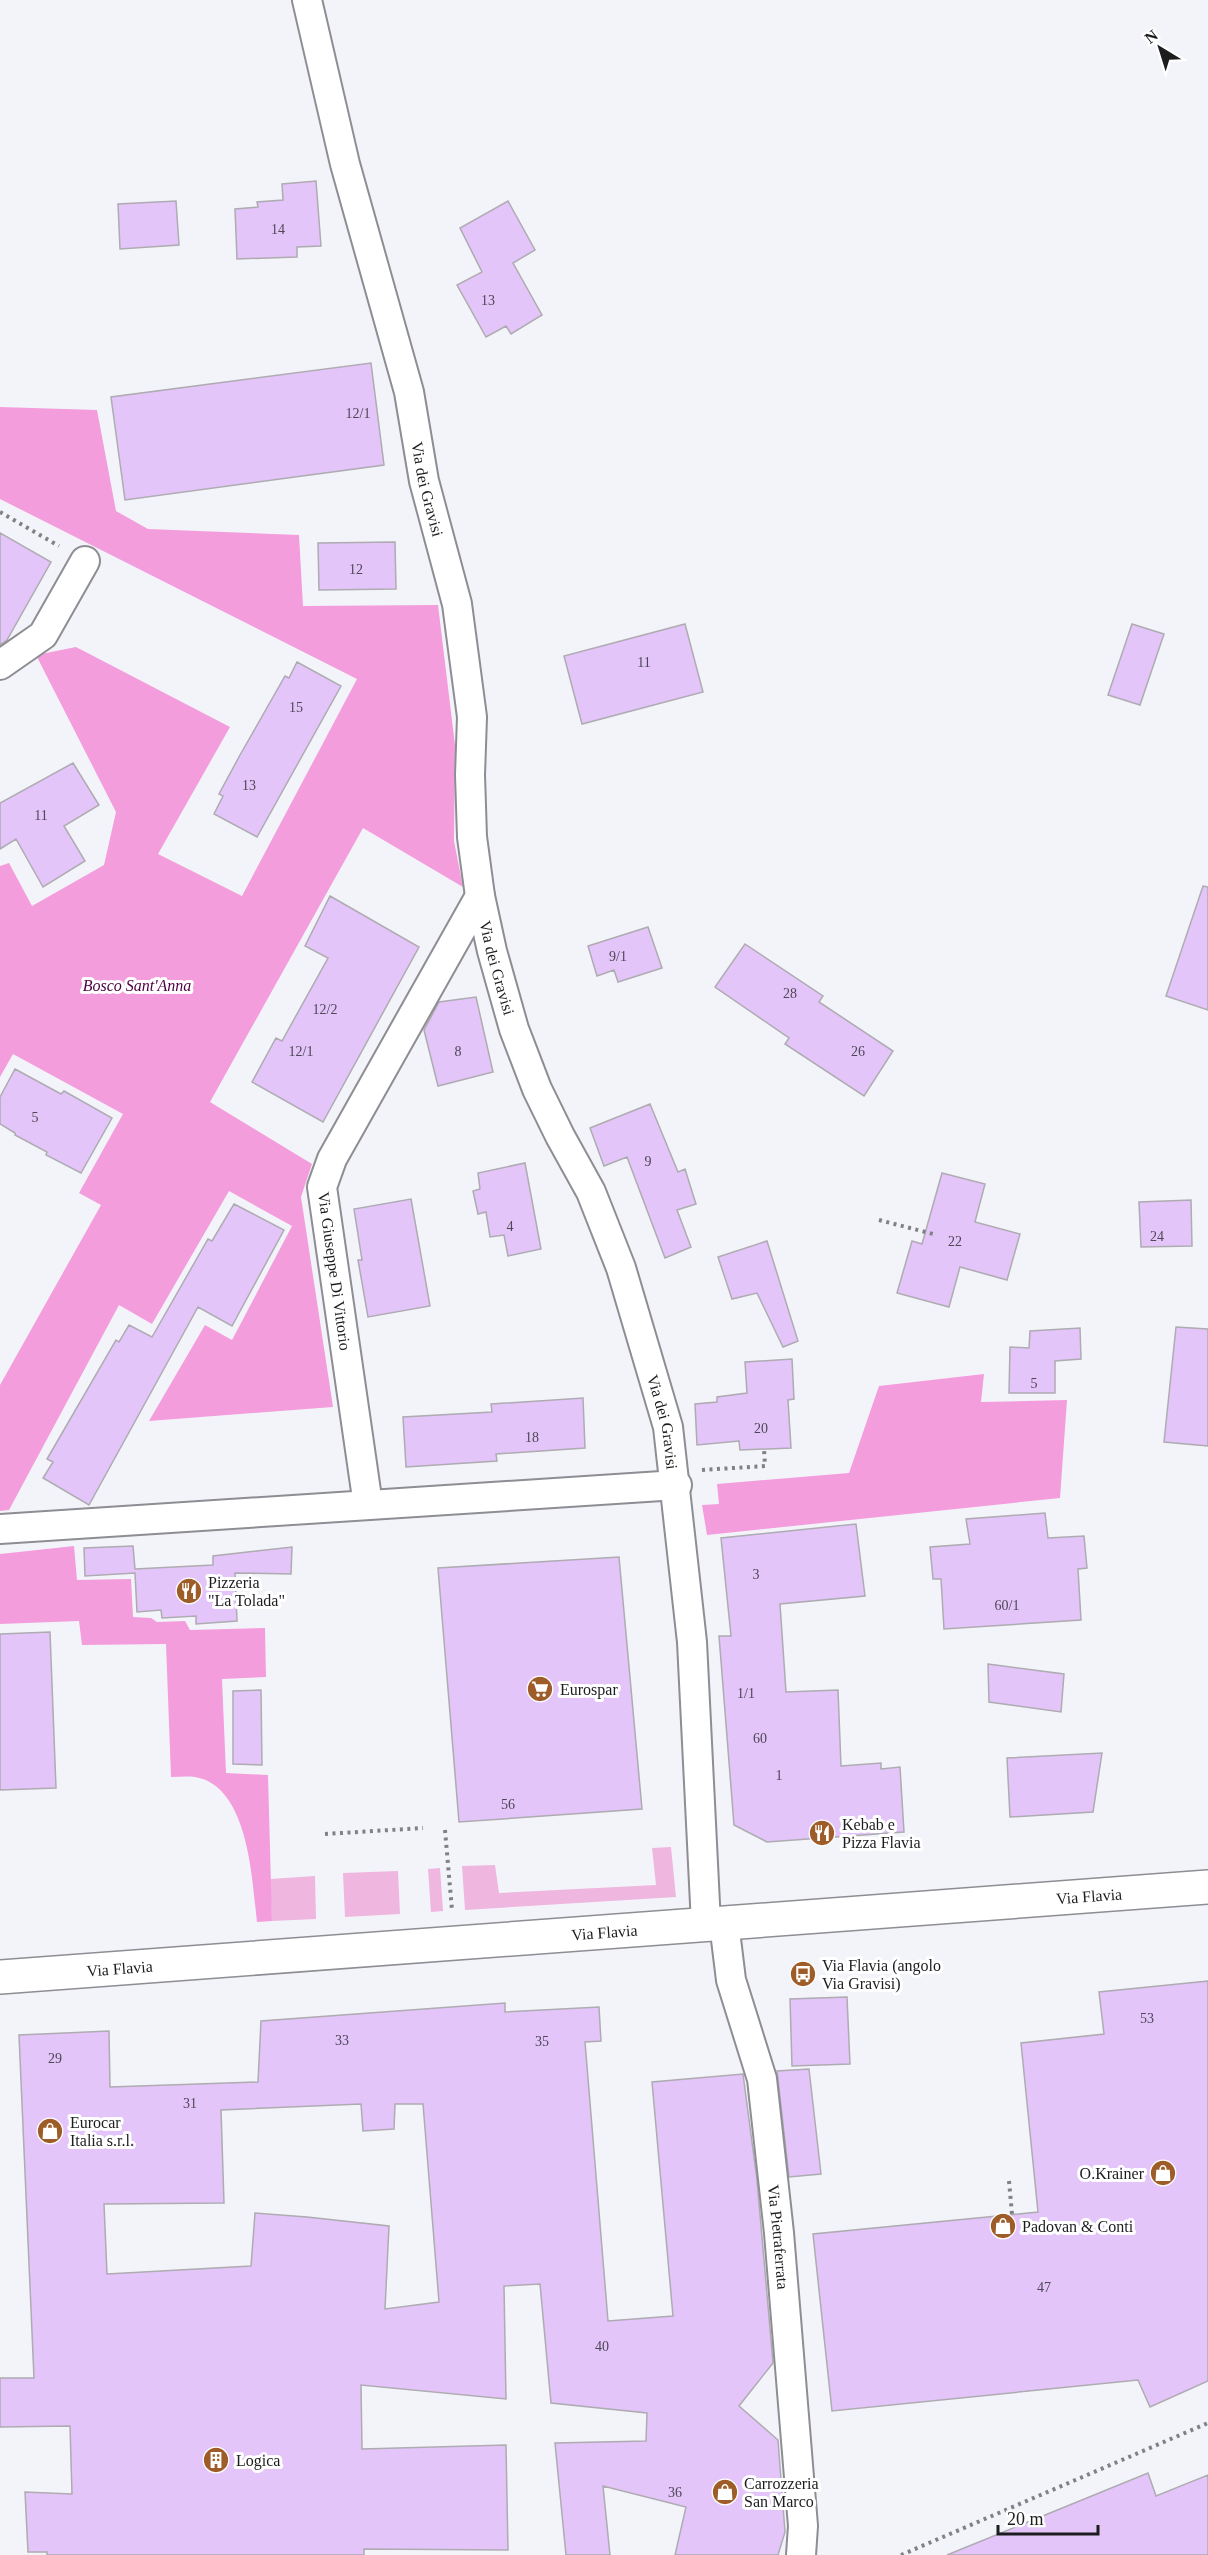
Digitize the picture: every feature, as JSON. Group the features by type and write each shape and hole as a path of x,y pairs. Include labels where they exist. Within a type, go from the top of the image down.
{"main road":[{"name":"Via Flavia","path":"0,1977 1208,1887"}],"street":[{"name":"Via dei Gravisi","path":"307,0 345,164 409,392 424,481 457,604 472,717 470,775 472,837 480,896 492,951 518,1039 560,1136 591,1192 621,1268 668,1427 676,1479 692,1642 715,1923"},
{"path":"0,665 43,635 85,561"},
{"name":"Via Giuseppe Di Vittorio","path":"368,1505 322,1187 332,1159 480,896"},
{"path":"0,1529 368,1505 676,1479"},
{"name":"Via Pietraferrata","path":"715,1923 762,2079 779,2233 803,2526 801,2555"}],"path":[{"path":"0,512 85,561"},
{"path":"879,1220 933,1234"},
{"path":"676,1479 765,1466 764,1449"},
{"path":"325,1834 423,1828"},
{"path":"445,1830 454,1943"},
{"path":"1009,2181 1012,2214"},
{"path":"901,2555 1150,2445 1208,2423"}],"shaded area":[{"path":"671,1847 676,1897 465,1910 462,1866 495,1865 499,1893 656,1885 652,1848"},
{"path":"440,1868 443,1911 431,1912 428,1869"},
{"path":"398,1871 400,1914 345,1917 343,1873"},
{"path":"315,1876 316,1919 272,1921 270,1879"}],"green space":[{"name":"Bosco Sant'Anna","path":"0,407 97,410 116,511 148,529 299,535 303,606 438,605 455,745 454,841 463,887 363,828 210,1102 312,1164 301,1197 333,1407 149,1421 205,1325 232,1340 292,1226 229,1191 152,1324 119,1305 9,1510 0,1511 0,1385 101,1205 79,1193 123,1114 13,1054 0,1077 0,866 9,863 32,906 104,865 116,812 36,655 76,647 230,727 158,854 242,896 357,679 0,499"},
{"path":"984,1374 981,1402 1067,1400 1060,1498 707,1535 702,1505 719,1504 717,1484 849,1473 879,1386"},
{"path":"74,1546 77,1580 131,1579 133,1617 151,1618 157,1622 185,1621 190,1630 265,1628 266,1677 222,1679 226,1773 268,1775 272,1921 257,1922 253,1883 244,1837 237,1816 227,1798 213,1784 195,1777 171,1777 166,1644 82,1645 79,1621 0,1624 0,1554"}],"building":[{"path":"316,181 321,246 297,247 297,257 237,259 235,209 258,207 257,202 283,200 282,184"},
{"path":"176,201 179,245 120,249 118,204"},
{"path":"508,201 535,250 513,263 542,315 511,334 506,326 486,337 457,285 482,272 460,228"},
{"path":"371,363 384,465 125,500 111,397"},
{"path":"0,533 51,562 7,640 0,645"},
{"path":"395,542 396,589 319,590 318,543"},
{"path":"685,624 703,692 582,724 564,656"},
{"path":"1132,624 1164,634 1140,705 1108,695"},
{"path":"297,662 341,686 257,837 214,814 223,796 219,794 240,755 285,676 289,678"},
{"path":"73,763 99,805 64,826 85,861 43,887 16,839 0,849 0,803"},
{"path":"1203,886 1208,887 1208,1010 1166,996"},
{"path":"330,896 419,947 323,1122 252,1082 276,1038 282,1041 328,958 305,946"},
{"path":"648,927 662,968 618,982 614,970 597,976 588,946"},
{"path":"745,944 823,996 819,1002 893,1051 864,1096 785,1044 789,1038 715,987"},
{"path":"476,997 493,1072 438,1086 424,1030 439,1002"},
{"path":"15,1069 61,1094 64,1091 112,1118 81,1173 46,1155 47,1152 0,1124 0,1097"},
{"path":"650,1104 678,1172 685,1169 696,1204 677,1210 691,1247 665,1258 627,1157 604,1166 590,1128"},
{"path":"525,1163 541,1249 508,1256 504,1235 490,1237 486,1212 478,1214 473,1191 480,1189 478,1173"},
{"path":"942,1173 985,1184 975,1222 1020,1234 1007,1280 960,1267 949,1307 897,1293 912,1241 922,1244"},
{"path":"411,1199 430,1306 368,1317 358,1260 362,1260 354,1209"},
{"path":"1191,1200 1192,1246 1141,1247 1139,1202"},
{"path":"234,1204 284,1230 232,1326 198,1307 89,1505 43,1478 53,1462 47,1459 116,1340 119,1342 129,1325 152,1337 208,1239 212,1241"},
{"path":"767,1241 798,1341 783,1347 757,1293 732,1299 718,1257"},
{"path":"1176,1327 1208,1329 1208,1446 1164,1442"},
{"path":"1080,1328 1081,1359 1055,1361 1055,1393 1009,1393 1010,1347 1029,1348 1030,1331"},
{"path":"792,1359 794,1399 788,1400 791,1448 740,1450 739,1441 697,1445 695,1404 717,1402 717,1397 747,1393 745,1362"},
{"path":"583,1398 585,1448 496,1454 497,1461 406,1467 403,1417 492,1412 491,1404"},
{"path":"1045,1513 1048,1538 1084,1536 1087,1568 1078,1569 1081,1620 944,1629 941,1579 933,1579 930,1547 970,1544 966,1519"},
{"path":"856,1524 865,1596 780,1604 786,1692 838,1690 841,1766 881,1763 881,1769 900,1767 904,1832 767,1842 734,1825 719,1636 731,1636 721,1538"},
{"path":"133,1546 135,1569 213,1565 213,1556 292,1547 291,1574 235,1573 237,1621 196,1624 196,1616 162,1618 161,1610 137,1612 135,1573 85,1576 84,1548"},
{"name":"Eurospar","path":"619,1557 642,1809 459,1822 438,1568"},
{"path":"50,1632 56,1788 0,1790 0,1634"},
{"path":"988,1664 1064,1674 1061,1712 989,1702"},
{"path":"261,1690 262,1765 233,1764 233,1691"},
{"path":"1102,1753 1093,1812 1010,1817 1007,1758"},
{"name":"Padovan & Conti","path":"1208,1981 1208,2381 1150,2407 1138,2380 832,2411 813,2234 1038,2212 1021,2043 1104,2034 1099,1992"},
{"path":"847,1997 850,2064 792,2066 790,1999"},
{"path":"505,2003 505,2012 599,2007 601,2041 585,2042 608,2321 673,2316 652,2082 743,2074 757,2180 773,2363 739,2406 778,2440 785,2532 778,2555 675,2555 686,2507 603,2486 610,2555 566,2555 555,2443 646,2441 647,2413 551,2403 540,2284 504,2286 506,2399 361,2385 362,2449 506,2445 508,2550 364,2549 364,2555 47,2555 47,2552 28,2552 25,2492 72,2494 70,2426 0,2427 0,2378 34,2378 19,2035 109,2031 110,2087 258,2082 261,2021","holes":["361,2104 363,2131 394,2129 395,2104 423,2104 439,2302 385,2309 389,2226 307,2217 255,2213 251,2266 107,2274 104,2204 224,2203 221,2110"]},
{"path":"809,2069 821,2174 789,2177 777,2071"},
{"path":"1148,2473 1156,2496 1208,2475 1208,2555 947,2555"}],"place":[{"name":"Pizzeria \"La Tolada\"","path":"189,1591"},
{"name":"Eurospar","path":"540,1689"},
{"name":"Kebab e Pizza Flavia","path":"822,1833"},
{"name":"Via Flavia (angolo Via Gravisi)","path":"803,1974"},
{"name":"Eurocar Italia s.r.l.","path":"50,2131"},
{"name":"O.Krainer","path":"1163,2173"},
{"name":"Padovan & Conti","path":"1003,2226"},
{"name":"Logica","path":"216,2460"},
{"name":"Carrozzeria San Marco","path":"725,2492"}]}
